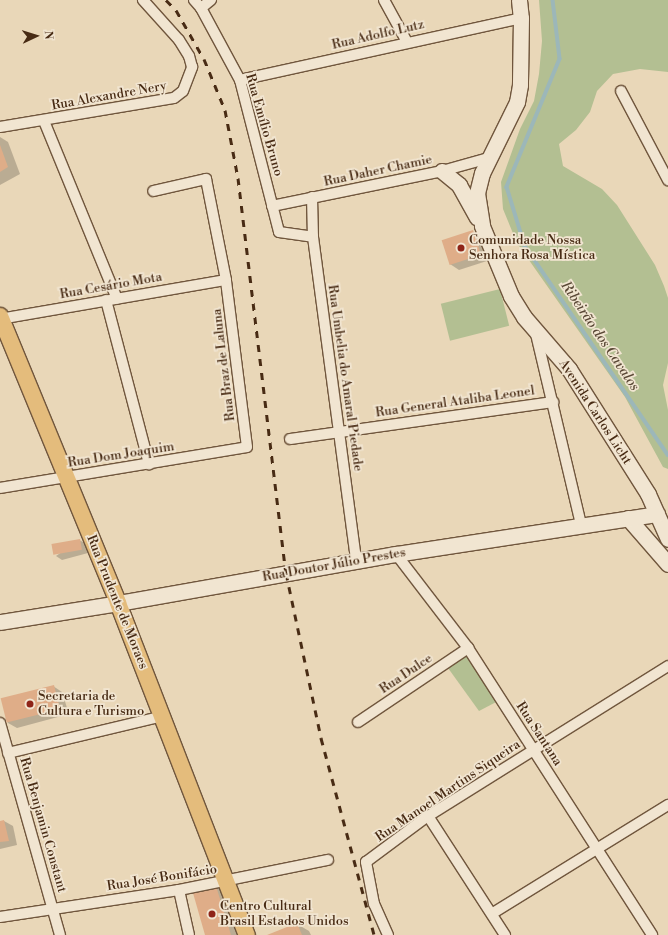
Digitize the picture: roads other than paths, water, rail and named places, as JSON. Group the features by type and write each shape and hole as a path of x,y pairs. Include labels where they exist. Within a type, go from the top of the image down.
{"main road":[{"name":"Avenida Carlos Licht","path":"519,0 521,18 520,85 517,102 489,158 477,193 482,226 511,296 536,330 569,369 648,494 663,513 668,539"},
{"path":"442,171 459,184 482,226"},
{"name":"Rua Prudente de Moraes","path":"0,318 118,603 247,935"},
{"name":"Rua Doutor Júlio Prestes","path":"0,622 118,603 396,554 581,524 663,513"},
{"path":"628,518 668,564"}],"street":[{"name":"Rua Alexandre Nery","path":"0,127 44,121 174,98 183,91 192,67 189,56 179,40 143,0"},
{"name":"Rua Emílio Bruno","path":"194,0 201,8 240,80 279,232 313,237"},
{"path":"201,8 211,0"},
{"path":"384,0 407,42"},
{"name":"Rua Adolfo Lutz","path":"240,80 521,18"},
{"path":"621,91 668,180"},
{"path":"44,121 117,299"},
{"name":"Rua Daher Chamie","path":"272,206 442,171 489,158"},
{"name":"Rua Braz de Laluna","path":"154,191 206,180 226,280 247,447"},
{"name":"Rua Umbelia do Amaral Piedade","path":"312,198 313,237 356,561"},
{"name":"Rua Cesário Mota","path":"0,318 226,280"},
{"path":"106,300 149,464"},
{"path":"536,330 581,524"},
{"name":"Rua General Ataliba Leonel","path":"290,439 553,402"},
{"name":"Rua Dom Joaquim","path":"0,488 247,447"},
{"name":"Rua Santana","path":"396,554 468,648 652,935"},
{"name":"Rua Dulce","path":"358,722 468,648"},
{"name":"Rua Manoel Martins Siqueira","path":"388,935 374,904 366,862 428,816 668,666"},
{"path":"8,753 163,716"},
{"name":"Rua Benjamin Constant","path":"0,723 60,935"},
{"path":"493,913 668,805"},
{"path":"428,816 506,935"},
{"name":"Rua José Bonifácio","path":"0,917 53,907 226,882 328,860"},
{"path":"179,890 189,935"}],"waterway":[{"name":"Ribeirão dos Cavalos","path":"553,0 560,59 507,187 525,246 668,455"}],"railway":[{"path":"166,0 176,10 204,59 225,110 238,178 286,573 321,738 374,935"}],"place":[{"name":"Comunidade Nossa Senhora Rosa Mística","path":"461,248"},
{"name":"Secretaria de Cultura e Turismo","path":"30,704"},
{"name":"Centro Cultural Brasil Estados Unidos","path":"212,914"}]}
